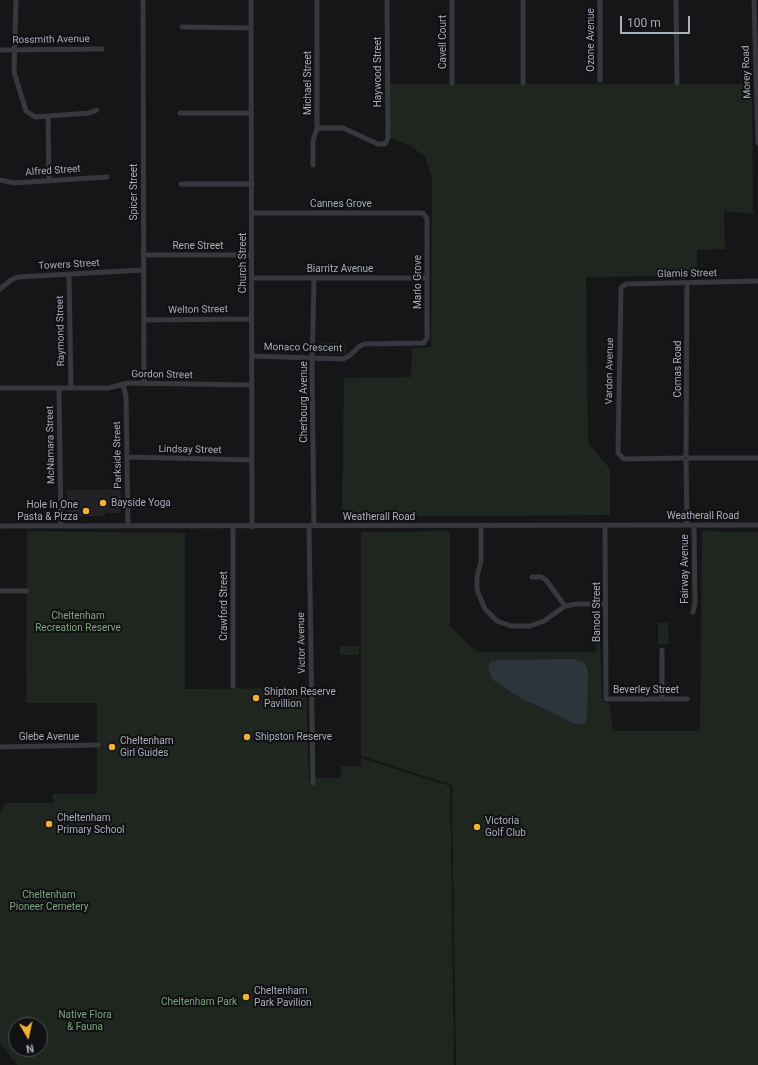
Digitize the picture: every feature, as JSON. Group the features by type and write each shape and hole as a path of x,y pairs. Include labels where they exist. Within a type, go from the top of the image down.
{"street":[{"path":"16,0 16,50 14,72 26,112 35,117 89,113 97,110"},
{"name":"Spicer Street","path":"143,0 144,384"},
{"name":"Church Street","path":"251,0 252,526"},
{"name":"Michael Street","path":"313,165 313,141 317,128 317,0"},
{"name":"Haywood Street","path":"317,128 344,128 378,144 384,144 388,138 387,0"},
{"name":"Cavell Court","path":"452,0 452,84"},
{"path":"523,0 523,83"},
{"name":"Ozone Avenue","path":"600,0 600,80"},
{"path":"676,0 677,83"},
{"name":"Morey Road","path":"754,0 758,143"},
{"path":"182,27 251,28"},
{"name":"Rossmith Avenue","path":"0,50 102,49"},
{"path":"180,113 251,114"},
{"path":"48,116 49,181"},
{"name":"Alfred Street","path":"0,180 14,183 107,177"},
{"path":"181,184 252,184"},
{"name":"Cannes Grove","path":"252,213 423,213 427,218"},
{"name":"Marlo Grove","path":"421,344 426,341 427,338 427,218"},
{"name":"Rene Street","path":"144,255 252,255"},
{"name":"Towers Street","path":"0,289 16,278 143,270"},
{"name":"Raymond Street","path":"69,274 71,388"},
{"name":"Biarritz Avenue","path":"252,278 427,278"},
{"name":"Cherbourg Avenue","path":"311,526 314,278"},
{"name":"Comas Road","path":"687,283 687,525"},
{"name":"Glamis Street","path":"626,284 758,283"},
{"name":"Vardon Avenue","path":"626,284 622,286 620,290 618,452 624,459 686,458"},
{"name":"Welton Street","path":"144,320 252,319"},
{"name":"Monaco Crescent","path":"252,356 284,356 313,359 346,358 360,346 365,344 421,344"},
{"name":"Gordon Street","path":"0,388 108,388 123,384 252,385"},
{"name":"Parkside Street","path":"123,384 126,396 128,526"},
{"name":"McNamara Street","path":"59,388 61,526"},
{"name":"Lindsay Street","path":"127,458 252,460"},
{"path":"686,458 758,458"},
{"path":"481,525 481,561 476,585 480,602 491,615 507,625 525,627 544,621 565,606 577,604 605,604"},
{"name":"Banool Street","path":"606,525 606,699"},
{"name":"Fairway Avenue","path":"693,612 695,604 694,525"},
{"name":"Weatherall Road","path":"0,526 233,527 758,525"},
{"name":"Victor Avenue","path":"311,526 313,783"},
{"name":"Crawford Street","path":"233,527 233,686"},
{"path":"532,577 541,577 546,580 565,606"},
{"path":"0,591 26,591"},
{"path":"662,650 662,699"},
{"name":"Beverley Street","path":"606,699 687,699"},
{"name":"Glebe Avenue","path":"0,747 98,745"}],"shaded area":[{"path":"121,489 121,513 105,513 105,516 71,516 67,513 66,490"},
{"path":"572,659 582,661 586,665 588,672 587,720 582,725 572,723 550,711 522,699 493,680 488,669 490,662 499,660"}],"green space":[{"path":"390,84 752,84 753,214 724,211 725,249 697,250 697,276 586,277 588,443 610,469 610,515 342,517 344,378 411,377 412,348 431,347 432,177 425,157 411,146 390,138"},
{"path":"320,343 346,343 346,353 322,354 320,352"},
{"path":"27,531 185,533 185,689 306,688 309,780 316,778 341,778 341,766 361,766 361,758 450,786 454,1065 17,1065 11,1057 48,1057 48,1017 8,1017 8,1053 0,1043 0,810 2,813 4,803 53,803 53,794 97,794 97,703 26,703"},
{"name":"Victoria Golf Club","path":"450,531 450,626 477,652 596,652 596,640 600,638 602,701 610,704 613,731 700,731 702,531 758,532 758,1065 456,1065 452,785 361,756 361,532"},
{"path":"658,623 668,623 669,644 658,645"},
{"path":"340,646 359,646 359,655 340,655"}],"place":[{"name":"Bayside Yoga","path":"103,503"},
{"name":"Hole In One Pasta & Pizza","path":"86,511"},
{"name":"Shipton Reserve Pavillion","path":"256,698"},
{"name":"Shipston Reserve","path":"247,737"},
{"name":"Cheltenham Girl Guides","path":"112,747"},
{"name":"Cheltenham Primary School","path":"49,824"},
{"name":"Victoria Golf Club","path":"477,827"},
{"name":"Cheltenham Park Pavilion","path":"246,997"}],"park label":[{"name":"Cheltenham Recreation Reserve","path":"78,622"},
{"name":"Cheltenham Pioneer Cemetery","path":"49,900"},
{"name":"Cheltenham Park","path":"199,1002"},
{"name":"Native Flora & Fauna","path":"85,1020"}]}
